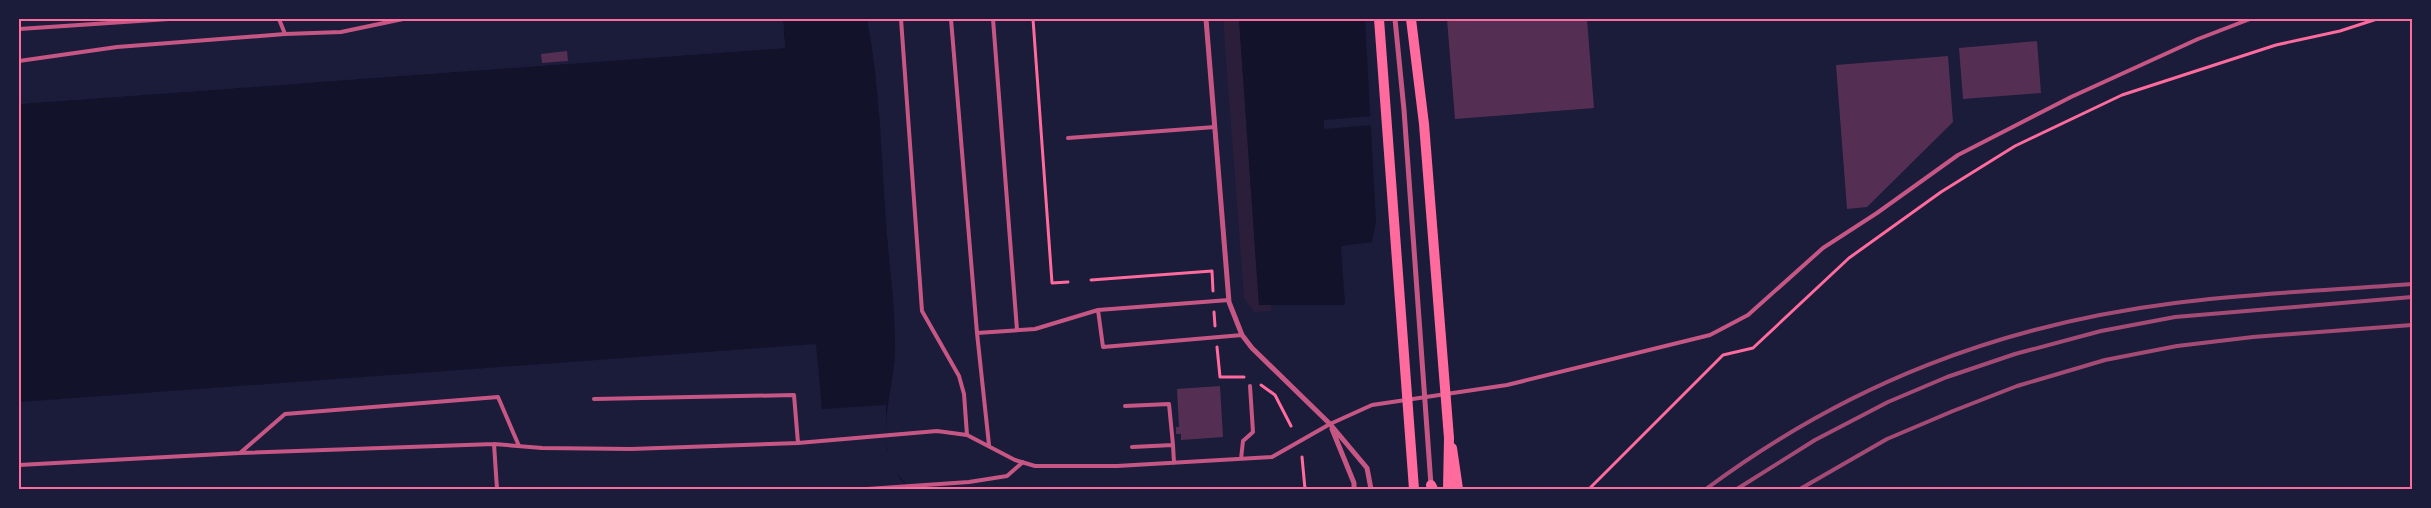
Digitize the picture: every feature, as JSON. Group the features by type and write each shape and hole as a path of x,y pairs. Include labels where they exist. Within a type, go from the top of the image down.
{"main road":[{"path":"1379,19 1414,489"},
{"path":"1411,19 1424,124 1449,438 1448,489"},
{"path":"1449,438 1455,462 1458,489"}],"street":[{"path":"1206,19 1229,300 1242,335 1252,348 1330,424 1367,468 1371,489"},
{"path":"1395,19 1431,488"},
{"path":"1330,424 1354,483 1354,489"}],"lane":[{"path":"19,29 170,19"},
{"path":"279,19 285,34"},
{"path":"19,61 117,47 285,34 341,32 403,19"},
{"path":"901,19 922,311 959,376 964,394 967,435"},
{"path":"951,19 976,333 989,445"},
{"path":"993,19 1017,330"},
{"path":"19,465 240,453 494,444 631,449 798,443 937,431 967,435 1035,466 1066,467 1174,463 1272,457 1330,424 1372,405 1507,385 1710,336 1748,315 1823,248 1877,213 1958,155 2071,97 2190,42 2250,19"},
{"path":"1068,138 1215,127"},
{"path":"976,333 1045,327 1098,310 1229,300"},
{"path":"1098,310 1103,347 1242,335"},
{"path":"1241,459 1243,441 1253,432 1250,386"},
{"path":"594,399 794,395 798,443"},
{"path":"240,453 286,414 498,396 520,446"},
{"path":"1125,406 1169,404 1174,463"},
{"path":"494,444 497,489"},
{"path":"1132,447 1173,445"},
{"path":"866,489 969,482 1007,476 1023,462"}],"path":[{"path":"1033,19 1052,283 1068,282"},
{"path":"1589,489 1723,355 1753,348 1849,258 1985,163 2015,146 2122,95 2276,45 2340,31 2377,19"},
{"path":"1302,457 1305,489"}],"shaded area":[{"path":"783,19 867,19 875,69 894,321 895,354 886,423 887,448 896,470 911,489 19,489 19,104 785,48"},
{"path":"1223,19 1239,19 1259,305 1271,305 1271,311 1254,312 1244,298"},
{"path":"1239,19 1365,19 1376,221 1372,242 1341,246 1345,305 1259,305"}],"pier":[{"path":"781,19 783,19 785,48 19,104 19,101 783,46"},
{"path":"1366,19 1368,19 1372,108"},
{"path":"1373,116 1374,140 1373,125 1324,129 1324,120"},
{"path":"816,344 822,409 886,405 887,450 900,479 911,489 19,489 19,402"}],"building":[{"path":"1447,19 1587,19 1594,108 1455,119"},
{"path":"2037,41 2041,93 1963,99 1959,48"},
{"path":"567,51 568,61 542,63 541,54"},
{"path":"1948,56 1953,122 1867,207 1847,209 1836,65"},
{"path":"1220,386 1223,437 1181,440 1181,434 1176,434 1176,427 1179,427 1177,389"}],"railway":[{"path":"1706,489 1759,452 1814,419 1870,390 1928,365 1987,344 2048,327 2110,313 2175,303 2263,294 2412,284"},
{"path":"1737,489 1815,440 1888,402 1947,377 2015,354 2101,331 2175,317 2412,297"},
{"path":"1800,489 1887,439 1953,411 2017,386 2105,360 2177,346 2253,337 2412,325"}]}
